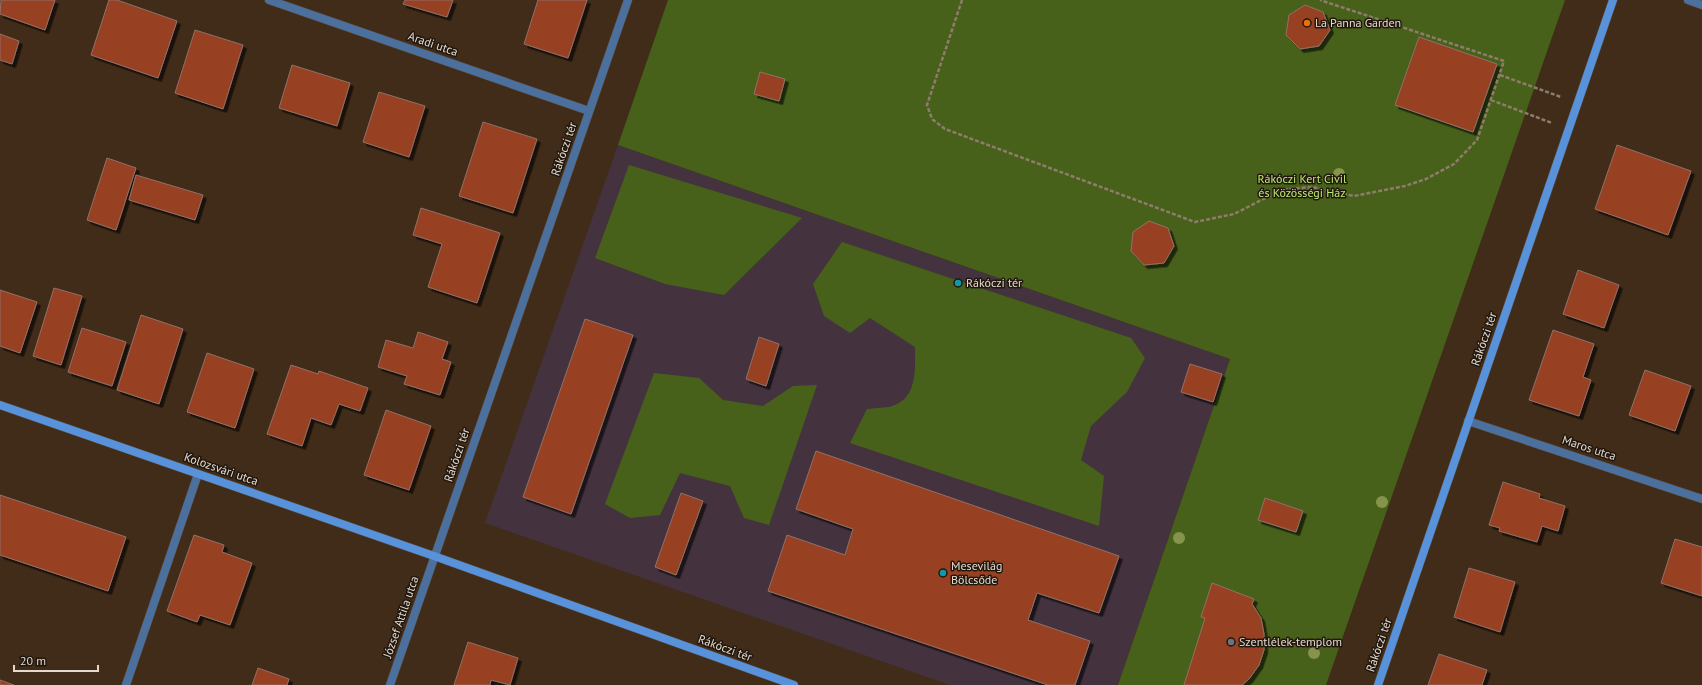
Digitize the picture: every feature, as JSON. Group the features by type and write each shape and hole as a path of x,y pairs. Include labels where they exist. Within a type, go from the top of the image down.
{"street":[{"name":"Aradi utca","path":"269,0 590,111"},
{"name":"Rákóczi tér","path":"628,0 434,556 794,685"},
{"name":"Rákóczi tér","path":"1378,685 1613,0"},
{"path":"1688,0 1702,5"},
{"name":"Kolozsvári utca","path":"0,404 434,556"},
{"name":"Maros utca","path":"1468,421 1702,498"},
{"path":"126,685 198,474"},
{"name":"József Attila utca","path":"390,685 434,556"}],"path":[{"path":"962,0 927,105 932,119 945,129 1195,222 1234,214 1281,190 1312,187 1354,196 1405,186 1426,179 1454,164 1477,140 1504,61 1320,0"},
{"path":"1500,75 1578,103"},
{"path":"1491,100 1569,130"}],"shaded area":[{"path":"618,145 1230,359 1118,685 950,685 485,523"}],"green space":[{"name":"Rákóczi Kert Civil és Közösségi Ház","path":"668,0 1565,0 1326,685 1118,685 1230,359 618,145"},
{"path":"629,165 802,218 724,295 665,284 595,258"},
{"path":"842,242 1131,338 1145,358 1127,392 1091,426 1081,460 1104,476 1099,526 850,443 867,409 889,407 905,398 910,391 913,383 915,347 870,318 850,333 824,316 813,284"},
{"path":"654,373 699,378 723,400 763,406 793,386 817,385 769,525 744,518 730,486 680,473 660,515 630,518 605,504"}],"building":[{"path":"1,0 55,0 45,30 0,14"},
{"path":"109,0 117,0 177,21 158,78 91,55"},
{"path":"405,0 453,0 447,17 403,4"},
{"path":"538,0 587,0 568,58 524,44"},
{"name":"La Panna Garden","path":"1305,5 1323,12 1330,30 1319,46 1300,49 1286,35 1289,15"},
{"path":"195,30 243,45 223,109 175,93"},
{"path":"0,34 19,41 12,64 0,60"},
{"path":"1419,37 1497,64 1473,132 1395,105"},
{"path":"292,65 350,83 337,126 279,108"},
{"path":"760,72 785,79 779,101 754,94"},
{"path":"379,92 425,106 409,157 363,142"},
{"path":"483,122 537,139 513,213 459,196"},
{"path":"1617,145 1691,171 1668,235 1595,209"},
{"path":"107,158 136,168 116,230 87,220"},
{"path":"136,175 203,195 195,220 129,200"},
{"path":"421,208 500,233 477,303 428,287 442,244 413,235"},
{"path":"1149,221 1168,228 1174,246 1164,263 1144,265 1131,251 1133,232"},
{"path":"1578,270 1619,285 1604,328 1563,314"},
{"path":"54,288 82,296 61,365 33,356"},
{"path":"0,290 37,302 20,353 0,346"},
{"path":"141,315 183,329 159,404 117,390"},
{"path":"585,319 633,335 571,514 523,497"},
{"path":"82,328 126,342 112,386 68,372"},
{"path":"1553,330 1594,344 1583,377 1591,380 1579,416 1529,400"},
{"path":"418,332 448,342 442,359 451,362 440,395 404,384 407,376 378,367 386,340 413,348"},
{"path":"759,337 779,344 766,386 746,379"},
{"path":"207,353 254,369 235,428 187,412"},
{"path":"1190,364 1222,374 1213,402 1181,392"},
{"path":"291,365 318,374 319,371 368,388 360,411 339,404 331,425 311,418 302,446 267,434"},
{"path":"1645,370 1691,386 1675,431 1629,415"},
{"path":"386,410 431,426 409,490 364,475"},
{"name":"Mesevilág Bölcsőde","path":"816,451 1119,556 1099,613 1037,593 1028,620 1090,641 1075,685 1048,685 768,591 787,535 845,555 853,529 796,509"},
{"path":"1503,482 1540,494 1539,498 1565,506 1558,531 1542,526 1537,542 1499,531 1500,528 1489,525"},
{"path":"681,493 703,501 676,575 655,567"},
{"path":"0,495 126,537 108,591 0,555"},
{"path":"1265,498 1303,511 1296,532 1258,520"},
{"path":"194,535 224,545 222,552 252,563 230,625 200,615 197,622 167,611"},
{"path":"1675,539 1702,547 1702,596 1661,583"},
{"path":"1469,568 1515,582 1500,632 1454,617"},
{"name":"Szentlélek-templom","path":"1212,583 1254,599 1252,604 1261,618 1264,634 1264,650 1259,665 1249,679 1242,685 1184,685 1205,618 1201,617"},
{"path":"468,642 518,658 510,685 491,680 490,685 454,685"},
{"path":"1439,654 1487,670 1482,685 1428,685"},
{"path":"258,668 289,679 287,685 252,685"},
{"path":"0,680 14,685 0,685"}],"place":[{"name":"La Panna Garden","path":"1307,23"},
{"name":"Rákóczi tér","path":"958,283"},
{"name":"Mesevilág Bölcsőde","path":"943,573"},
{"name":"Szentlélek-templom","path":"1231,642"}]}
